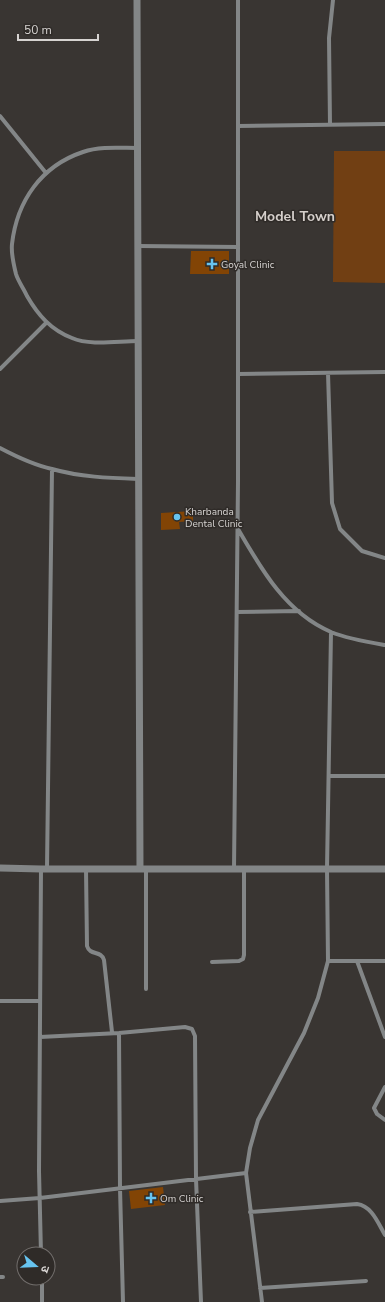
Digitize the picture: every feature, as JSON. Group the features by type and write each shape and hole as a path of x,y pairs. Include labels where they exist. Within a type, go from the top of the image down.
{"street":[{"path":"137,0 138,479 146,989"},
{"path":"234,869 237,612 238,0"},
{"path":"330,125 329,38 333,0"},
{"path":"0,116 46,172"},
{"path":"238,126 385,124"},
{"path":"137,148 104,148 84,152 62,162 46,172 30,191 18,214 12,246 16,276 34,307 46,323 72,338 85,342 138,341"},
{"path":"138,246 238,247"},
{"path":"0,369 46,323"},
{"path":"238,374 385,372"},
{"path":"328,373 332,503 340,529 362,551 385,558"},
{"path":"0,448 20,458 52,469 91,476 138,479"},
{"path":"41,1246 40,1001 52,469"},
{"path":"237,528 260,567 279,593 310,620 331,632 363,641 385,645"},
{"path":"237,612 300,611"},
{"path":"262,1302 246,1173 250,1148 258,1120 304,1033 318,998 328,961 327,869 331,632"},
{"path":"329,776 385,776"},
{"path":"0,868 385,869"},
{"path":"86,869 87,946 91,952 103,956 112,1032"},
{"path":"212,962 239,961 243,959 244,869"},
{"path":"328,961 385,961"},
{"path":"357,961 385,1037"},
{"path":"0,1001 40,1001"},
{"path":"40,1037 112,1032 119,1033 185,1026 192,1029 195,1036 196,1179 201,1302"},
{"path":"119,1033 120,1188 123,1302"},
{"path":"385,1087 374,1108 377,1114 385,1120"},
{"path":"0,1201 40,1198 246,1173"},
{"path":"250,1212 357,1204 363,1205 372,1212 385,1235"},
{"path":"260,1288 366,1281"},
{"path":"42,1286 42,1302"}],"shaded area":[{"path":"334,151 385,151 385,283 333,282"}],"building":[{"path":"191,251 229,251 229,274 190,274"},
{"name":"Kharbanda Dental Clinic","path":"193,511 193,521 179,522 180,529 161,530 161,513"},
{"path":"163,1187 165,1205 131,1209 129,1191"}],"place":[{"name":"Goyal Clinic","path":"212,264"},
{"name":"Kharbanda Dental Clinic","path":"177,517"},
{"name":"Om Clinic","path":"151,1198"}],"district":[{"name":"Model Town","path":"295,216"}]}
